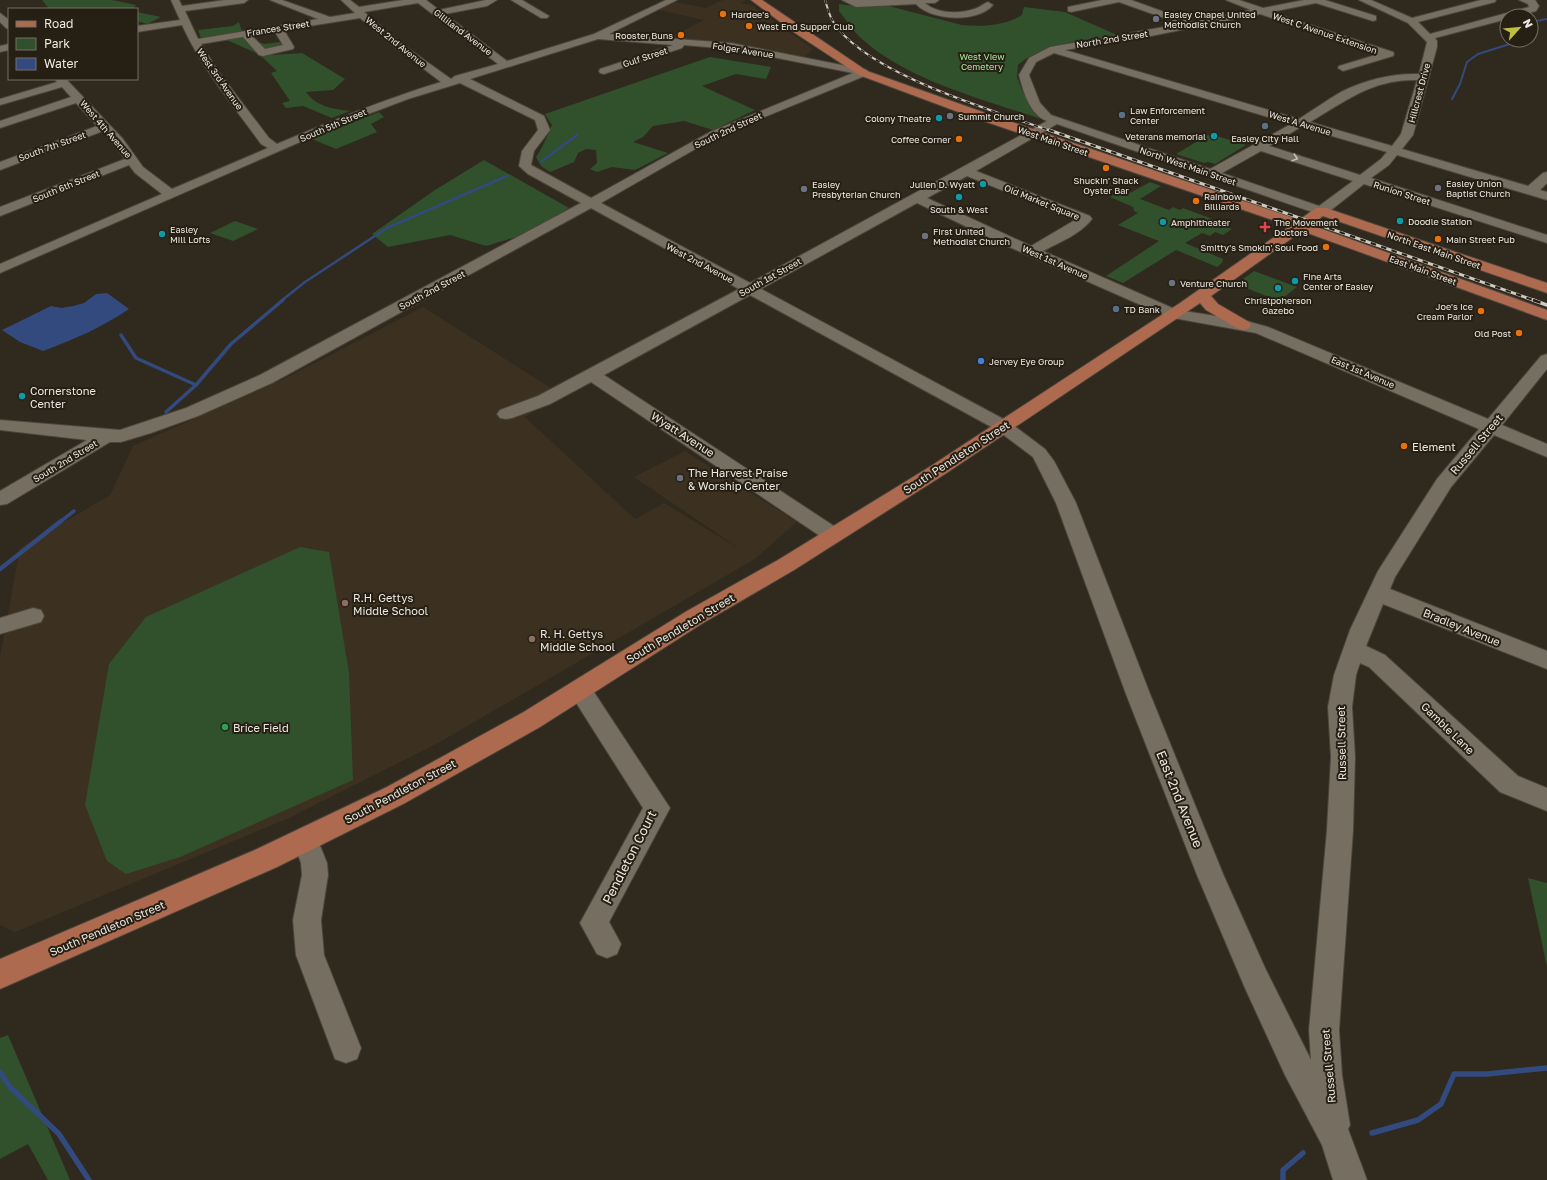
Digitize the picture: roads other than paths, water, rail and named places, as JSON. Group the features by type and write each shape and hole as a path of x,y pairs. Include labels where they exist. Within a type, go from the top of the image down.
{"main road":[{"name":"West Main Street","path":"756,0 799,31 863,73 1033,134 1298,225"},
{"name":"South Pendleton Street","path":"0,974 148,911 305,839 396,795 531,720 695,617 786,565 833,534 938,470 1173,314 1298,225 1321,211"},
{"name":"North East Main Street","path":"1321,211 1547,288"},
{"name":"East Main Street","path":"1298,225 1547,315"},
{"path":"1202,294 1212,307 1243,324"}],"street":[{"path":"177,5 244,0"},
{"path":"274,0 327,20"},
{"name":"West 2nd Avenue","path":"345,0 410,56 454,80 540,118 544,130 527,152 524,162 525,166 748,289 1003,426"},
{"name":"Frances Street","path":"195,42 327,20 420,0"},
{"name":"Gilliland Avenue","path":"420,0 506,65"},
{"path":"437,13 484,4 493,0"},
{"path":"515,0 544,16"},
{"name":"South 5th Street","path":"0,268 360,113 454,80 597,36 673,0"},
{"path":"846,0 856,4 935,0"},
{"path":"1071,9 1116,0"},
{"path":"1122,0 1193,25"},
{"path":"1230,0 1263,12"},
{"path":"1363,0 1411,21 1428,37 1487,20 1531,10 1534,6 1528,1"},
{"path":"1411,21 1492,0"},
{"path":"921,1 920,3 922,7 928,10 957,15 981,11 988,5"},
{"path":"1309,3 1373,18"},
{"name":"North 2nd Street","path":"1055,121 1040,112 1031,98 1024,75 1031,61 1053,50 1309,3"},
{"name":"West 3rd Avenue","path":"177,5 195,42 214,73 265,141 277,149"},
{"name":"West C Avenue Extension","path":"1263,12 1389,54 1342,68"},
{"path":"0,16 8,25"},
{"path":"138,29 186,22"},
{"path":"245,34 263,53 289,48 278,28"},
{"name":"Folger Avenue","path":"597,36 731,46 863,73"},
{"name":"Hillcrest Drive","path":"1321,211 1363,180 1395,151 1407,135 1432,47 1432,41 1428,37"},
{"name":"Gulf Street","path":"604,71 686,43"},
{"name":"West A Avenue","path":"1053,50 1547,196"},
{"name":"South 2nd Street","path":"0,499 106,436 121,436 145,429 192,412 266,379 714,134 863,73"},
{"path":"1212,173 1300,123 1345,95 1359,89 1403,77 1423,77"},
{"path":"0,102 62,81"},
{"name":"West 4th Avenue","path":"62,81 119,142 146,177 170,194"},
{"path":"0,125 79,98"},
{"path":"1033,134 1055,121"},
{"name":"North West Main Street","path":"1055,121 1321,211"},
{"name":"South 7th Street","path":"0,166 104,127"},
{"name":"South 1st Street","path":"506,414 544,400 592,375 1033,134"},
{"name":"Runion Street","path":"1258,146 1547,239"},
{"name":"South 6th Street","path":"0,212 132,160"},
{"name":"Old Market Square","path":"965,171 1084,219 1075,227 1032,252"},
{"path":"1531,191 1547,176"},
{"name":"West 1st Avenue","path":"916,198 1032,252 1173,314"},
{"name":"East 1st Avenue","path":"1173,314 1213,321 1243,324 1287,340 1547,451"},
{"name":"Russell Street","path":"1336,1139 1327,1075 1324,1030 1340,830 1343,757 1340,707 1345,675 1361,630 1385,576 1444,483 1547,359"},
{"name":"Wyatt Avenue","path":"592,375 833,534"},
{"path":"0,425 106,436"},
{"name":"East 2nd Avenue","path":"1003,426 1039,453 1045,461 1066,503 1138,694 1210,875 1254,978 1296,1064 1336,1139 1350,1180"},
{"name":"Bradley Avenue","path":"1378,593 1547,660"},
{"path":"0,626 34,616"},
{"name":"Gamble Lane","path":"1354,650 1377,662 1509,784 1534,796 1547,800"},
{"name":"Pendleton Court","path":"580,690 657,808 594,923 607,944"},
{"path":"305,839 314,863 315,875 307,920 310,955 346,1048"}],"water":[{"path":"107,293 129,309 88,333 43,351 20,342 2,330 51,306 61,308 73,306 84,303 96,294"}],"waterway":[{"path":"1539,20 1547,19"},
{"path":"1452,99 1460,84 1467,62 1478,54 1499,47"},
{"path":"542,161 577,135"},
{"path":"281,301 305,282 387,228 507,176"},
{"path":"196,385 231,344 283,300"},
{"path":"121,335 136,358 196,385"},
{"path":"166,412 196,385"},
{"path":"60,522 74,511"},
{"path":"0,569 61,521"},
{"path":"1372,1133 1418,1120 1441,1104 1454,1074 1487,1074 1547,1068"},
{"path":"0,1072 10,1087 59,1134 89,1180"},
{"path":"1283,1180 1283,1170 1303,1153"}],"railway":[{"path":"825,0 832,20 848,39 871,57 932,88 997,113 1051,131"},
{"path":"1049,130 1536,301"},
{"path":"1533,300 1547,305"}],"place":[{"name":"Hardee's","path":"723,14"},
{"name":"Easley Chapel United Methodist Church","path":"1156,19"},
{"name":"West End Supper Club","path":"749,26"},
{"name":"Rooster Buns","path":"681,35"},
{"name":"Law Enforcement Center","path":"1122,115"},
{"name":"Summit Church","path":"950,116"},
{"name":"Colony Theatre","path":"939,118"},
{"name":"Easley City Hall","path":"1265,126"},
{"name":"Veterans memorial","path":"1214,136"},
{"name":"Coffee Corner","path":"959,139"},
{"name":"Shuckin' Shack Oyster Bar","path":"1106,168"},
{"name":"Julien D. Wyatt","path":"983,184"},
{"name":"Easley Union Baptist Church","path":"1438,188"},
{"name":"Easley Presbyterian Church","path":"804,189"},
{"name":"South & West","path":"959,197"},
{"name":"Rainbow Billiards","path":"1196,201"},
{"name":"Doodle Station","path":"1400,221"},
{"name":"Amphitheater","path":"1163,222"},
{"name":"The Movement Doctors","path":"1265,227"},
{"name":"Easley Mill Lofts","path":"162,234"},
{"name":"First United Methodist Church","path":"925,236"},
{"name":"Main Street Pub","path":"1438,239"},
{"name":"Smitty's Smokin' Soul Food","path":"1326,247"},
{"name":"Fine Arts Center of Easley","path":"1295,281"},
{"name":"Venture Church","path":"1172,283"},
{"name":"Christpoherson Gazebo","path":"1278,288"},
{"name":"TD Bank","path":"1116,309"},
{"name":"Joe's Ice Cream Parlor","path":"1481,311"},
{"name":"Old Post","path":"1519,333"},
{"name":"Jervey Eye Group","path":"981,361"},
{"name":"Cornerstone Center","path":"22,396"},
{"name":"Element","path":"1404,446"},
{"name":"The Harvest Praise & Worship Center","path":"680,478"},
{"name":"R.H. Gettys Middle School","path":"345,603"},
{"name":"R. H. Gettys Middle School","path":"532,639"},
{"name":"Brice Field","path":"225,727"}],"park label":[{"name":"West View Cemetery","path":"982,62"}]}
